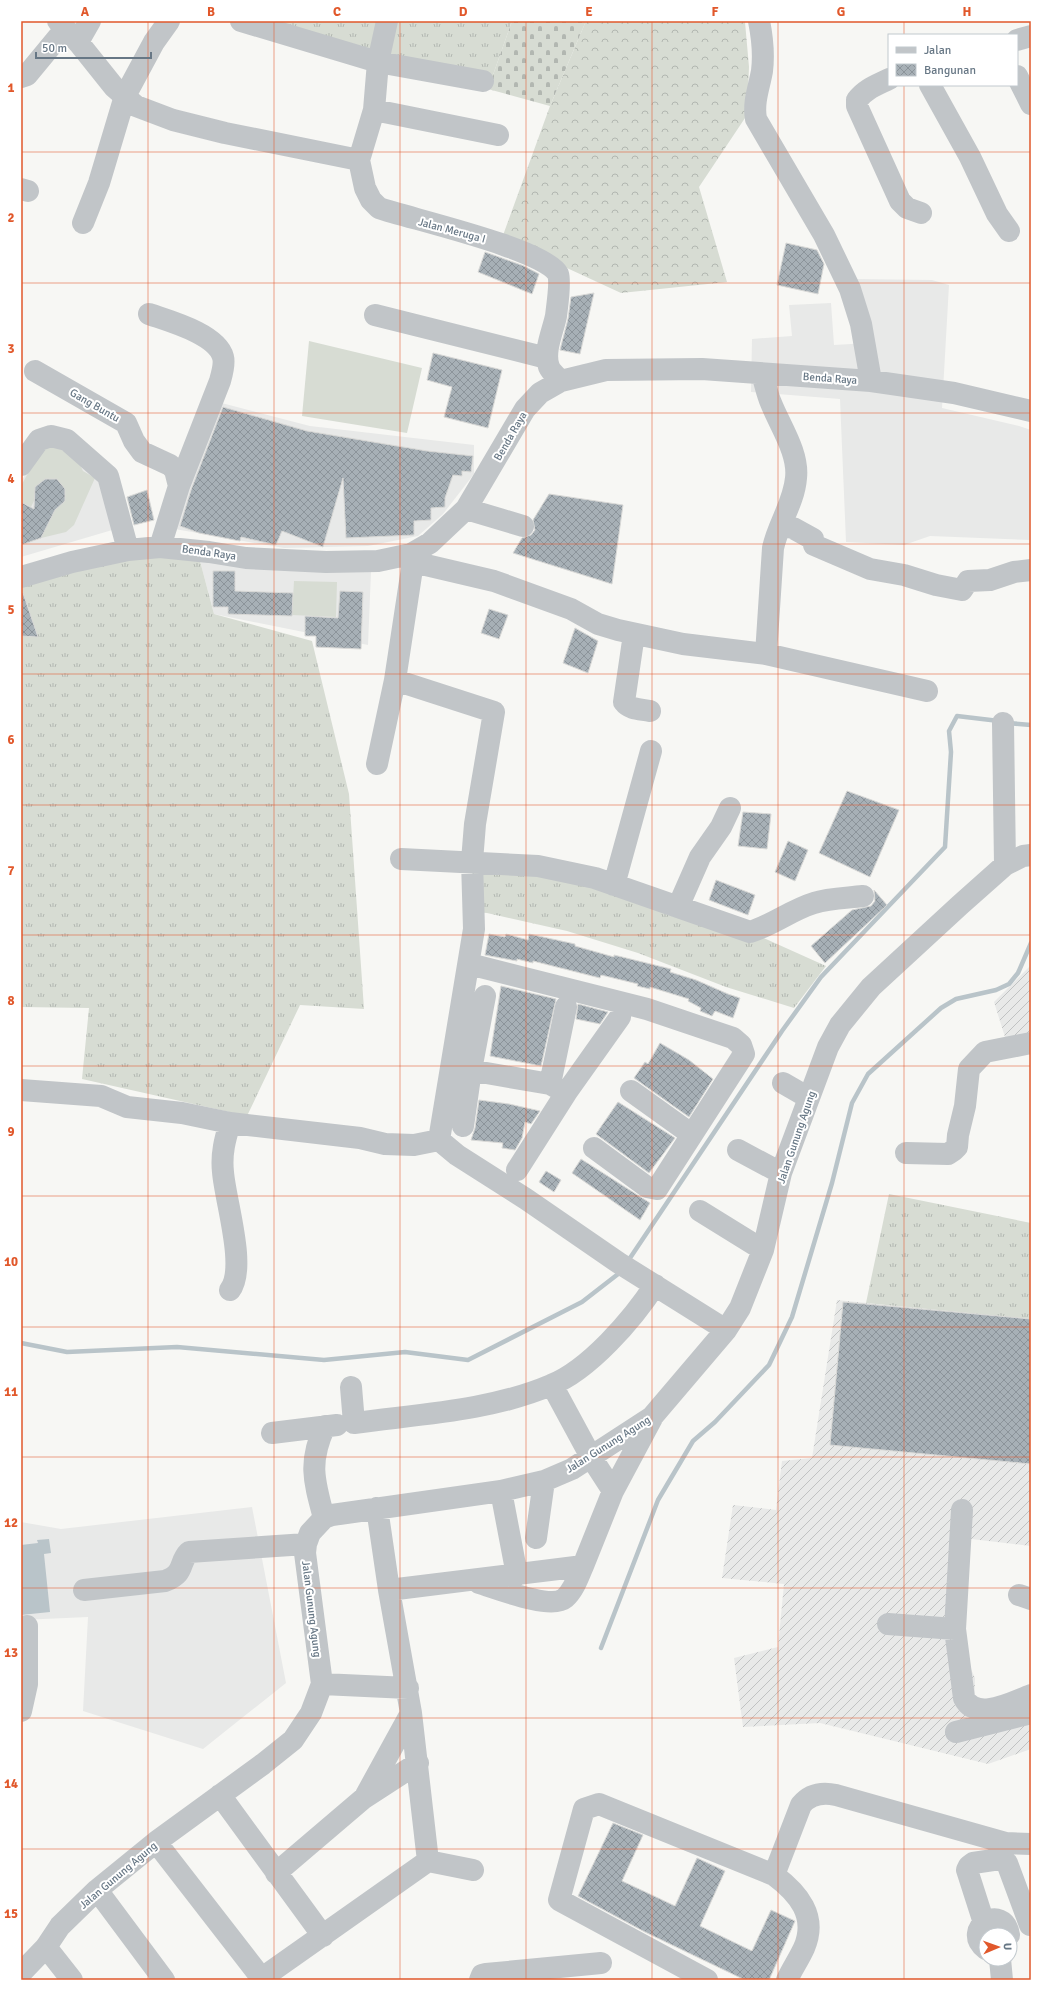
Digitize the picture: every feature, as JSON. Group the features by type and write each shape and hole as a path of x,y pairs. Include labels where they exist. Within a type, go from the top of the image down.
{"street":[{"path":"21,77 27,75 67,31 90,21"},
{"path":"83,223 99,183 125,96 154,42 169,21"},
{"path":"241,21 378,62 483,81"},
{"path":"67,31 114,86 136,106 173,120 302,150 358,160 374,110 378,62 387,21"},
{"path":"759,21 762,47 762,70 755,100 756,119 824,235 850,289 861,324 871,381"},
{"path":"1018,40 1031,36"},
{"path":"1018,78 1031,104"},
{"path":"888,79 869,88 856,100 857,106 900,201 907,208 921,212"},
{"path":"931,86 970,157 997,214 1009,231"},
{"path":"374,110 498,136"},
{"name":"Jalan Meruga I","path":"358,160 365,188 371,200 379,208 510,246 534,256 554,269 558,276 559,285 556,315 547,358"},
{"path":"149,314 186,327 210,340 217,346 223,357 223,368 215,395 179,486 160,547"},
{"path":"375,315 547,358 550,368 561,381"},
{"name":"Benda Raya","path":"21,577 72,562 128,550 160,547 209,552 246,558 326,562 412,558 466,509 525,409 540,392 561,381 613,370 694,369 871,381 954,393 1031,411"},
{"name":"Gang Buntu","path":"36,371 126,423 134,441 142,452 170,465 175,470 179,486"},
{"path":"762,374 770,401 794,458 797,477 794,493 775,538 771,563 766,654"},
{"path":"21,465 39,440 50,436 67,440 108,476 128,550"},
{"path":"466,509 523,526"},
{"path":"781,526 794,528 813,539 814,545 870,569 904,575 962,590 968,581 990,580 1014,572 1031,570"},
{"path":"376,764 395,680 412,558 494,581 571,609 598,624 634,634 683,644 766,654 928,691"},
{"path":"634,634 624,702 626,705 633,708 650,711"},
{"path":"395,680 492,704 475,824 472,861 474,929 469,964 462,1069 463,1126"},
{"path":"1004,723 1005,865"},
{"path":"614,885 650,751"},
{"path":"678,907 700,857 721,827 730,808"},
{"name":"Jalan Gunung Agung","path":"21,1973 46,1947 60,1926 97,1890 156,1842 293,1740 311,1713 322,1684 305,1566 306,1544 310,1533 324,1518 332,1515 377,1508 501,1492 544,1481 572,1469 652,1417 726,1330 740,1308 762,1250 781,1173 828,1047 840,1024 871,987 1005,865 1023,856 1031,855"},
{"path":"401,859 472,861 538,866 595,878 750,932 766,927 787,914 815,903 863,896"},
{"path":"469,964 647,1009 733,1038 741,1045 744,1054 691,1134 657,1189 647,1187 594,1148"},
{"path":"439,1140 485,996"},
{"path":"558,1089 566,1007"},
{"path":"517,1170 558,1089 620,1017"},
{"path":"906,1153 948,1154 954,1150 957,1146 965,1106 969,1069 985,1052 1031,1043"},
{"path":"462,1069 558,1089"},
{"path":"784,1082 809,1098"},
{"path":"21,1090 101,1096 127,1107 182,1113 230,1123 360,1138 385,1144 414,1145 439,1140"},
{"path":"631,1091 691,1134"},
{"path":"230,1123 224,1141 222,1154 223,1172 236,1258 235,1281 230,1290"},
{"path":"439,1140 457,1155 726,1330"},
{"path":"738,1150 781,1173"},
{"path":"700,1211 762,1250"},
{"path":"272,1432 475,1407 498,1402 552,1385 581,1367 607,1343 635,1313 655,1285"},
{"path":"552,1385 591,1457 613,1491"},
{"path":"351,1387 354,1423"},
{"path":"470,1580 538,1600 559,1602 572,1589 583,1566 613,1491 652,1417"},
{"path":"324,1518 315,1483 314,1467 315,1453 325,1426"},
{"path":"536,1538 544,1481"},
{"path":"501,1492 517,1574"},
{"path":"377,1508 389,1590 408,1688 418,1763 428,1861"},
{"path":"962,1510 955,1629 964,1698 967,1704 972,1708 992,1708 1031,1695"},
{"path":"84,1590 165,1581 171,1579 180,1571 189,1552 306,1544"},
{"path":"389,1590 583,1566"},
{"path":"888,1624 955,1629"},
{"path":"21,1711 27,1626"},
{"path":"322,1684 408,1688"},
{"path":"956,1732 1031,1713"},
{"path":"364,1798 411,1714"},
{"path":"276,1873 364,1798 418,1763"},
{"path":"774,1875 801,1806 806,1799 821,1794 836,1794 999,1841 1031,1844"},
{"path":"220,1795 323,1936"},
{"path":"707,1980 559,1900 584,1809 599,1804 774,1875 791,1887 805,1908 808,1921 808,1935 804,1947 786,1980"},
{"path":"156,1842 262,1979 428,1861 473,1870"},
{"path":"984,1923 967,1870 968,1866 973,1863 1000,1859 1007,1863 1030,1925 1018,1929"},
{"path":"97,1890 164,1980"},
{"path":"982,1927 984,1923 993,1919 998,1920 1007,1927"},
{"path":"46,1947 72,1980"},
{"path":"480,1980 482,1975 486,1974 601,1963"},
{"path":"1001,1967 1002,1980"}],"shaded area":[{"path":"855,279 932,280 949,285 942,408 1031,430 1031,540 930,536 904,545 846,542 840,399 751,392 752,339 792,336 789,305 831,303 834,345 868,343"},
{"path":"214,401 310,426 474,445 474,474 443,514 418,536 368,546 284,548 169,528"},
{"path":"53,442 105,481 119,528 21,557 21,482 42,445"},
{"path":"200,561 371,572 368,645 214,614"},
{"path":"1031,965 1031,1051 1010,1053 994,1002"},
{"path":"837,1300 1031,1319 1031,1546 971,1539 958,1640 975,1678 974,1729 1031,1715 1031,1749 988,1764 820,1723 743,1727 734,1658 778,1647 784,1584 722,1578 733,1505 776,1510 782,1461 812,1458"},
{"path":"252,1507 286,1683 203,1749 83,1711 88,1617 21,1620 21,1522 61,1529"},
{"path":"49,1539 51,1553 44,1554 50,1612 21,1615 21,1545 38,1543 37,1540"}],"green space":[{"path":"246,21 512,21 488,89"},
{"path":"512,21 586,21 550,106 488,89"},
{"path":"586,21 745,22 749,67 747,115 699,187 727,282 621,293 502,238 550,106"},
{"path":"309,341 422,368 407,433 302,416"},
{"path":"52,444 76,456 83,471 95,478 74,525 66,532 41,538 55,510 65,501 65,489 57,479 45,479 36,487 35,499 31,507 21,502 21,486 41,450"},
{"path":"159,555 200,561 214,614 312,641 349,794 364,1009 300,1005 247,1116 82,1079 89,1008 21,1007 21,584 87,563"},
{"path":"294,581 337,582 336,617 292,615"},
{"path":"472,861 537,866 750,932 826,966 794,1008 726,987 638,953 567,931 487,913 474,912"},
{"path":"889,1194 1031,1223 1031,1319 866,1303"}],"building":[{"path":"786,243 817,250 824,264 818,294 777,285"},
{"path":"485,252 524,266 539,274 532,294 478,272"},
{"path":"594,293 580,354 560,350 568,319 571,297"},
{"path":"433,353 502,370 488,428 444,417 452,387 427,380"},
{"path":"223,407 307,431 427,451 473,456 471,472 462,471 462,476 453,475 445,498 445,507 431,508 431,520 414,521 414,535 346,538 343,478 323,547 282,531 276,545 241,537 240,541 199,533 180,526 191,490"},
{"path":"45,479 57,479 65,489 65,501 55,510 41,538 21,545 21,502 34,509 35,487"},
{"path":"147,490 154,520 134,525 127,497"},
{"path":"549,494 623,505 612,584 513,553 522,538 531,535 535,530 533,520"},
{"path":"213,571 235,571 235,591 293,593 292,616 228,614 228,607 213,607"},
{"path":"340,591 363,592 361,649 316,647 316,636 305,636 305,616 338,618"},
{"path":"21,593 23,593 38,637 21,636"},
{"path":"489,609 508,615 499,639 481,633"},
{"path":"575,628 598,641 588,673 563,663"},
{"path":"847,791 899,810 870,877 819,853"},
{"path":"743,812 771,814 767,849 738,846"},
{"path":"788,841 808,850 795,881 775,872"},
{"path":"716,880 755,895 748,915 709,900"},
{"path":"874,890 887,905 825,963 811,946 852,910 871,906 875,901"},
{"path":"489,934 505,937 506,934 528,940 529,934 575,944 575,946 614,957 614,955 671,969 670,972 696,980 740,998 733,1018 715,1011 712,1016 700,1011 701,1008 688,1001 689,999 650,987 650,989 637,986 638,984 601,975 600,978 533,961 533,963 517,959 517,961 485,955"},
{"path":"501,986 556,999 541,1066 490,1056"},
{"path":"578,1004 608,1012 600,1024 576,1019"},
{"path":"660,1043 689,1060 713,1079 689,1117 634,1078 645,1062 648,1064"},
{"path":"479,1100 509,1104 540,1111 531,1124 525,1122 522,1138 515,1150 502,1148 503,1143 471,1140 475,1128"},
{"path":"618,1102 675,1138 649,1173 596,1134"},
{"path":"581,1159 650,1203 640,1220 572,1173"},
{"path":"546,1171 561,1180 554,1192 539,1182"},
{"path":"843,1302 1031,1319 1031,1464 830,1445"},
{"path":"613,1823 643,1835 622,1881 675,1906 697,1858 725,1871 700,1926 752,1951 771,1910 795,1921 769,1980 745,1980 645,1932 578,1896"}],"waterway":[{"path":"628,1261 782,1031 821,977 945,847 951,752 949,731 957,716 999,721"},
{"path":"1008,723 1031,725"},
{"path":"601,1648 658,1500 693,1441 715,1422 769,1365 792,1317 832,1183 852,1103 868,1074 941,1008 956,999 996,990 1009,984 1018,973 1031,943"},
{"path":"21,1343 67,1352 177,1347 324,1360 405,1352 468,1360 582,1302 622,1271"}]}
